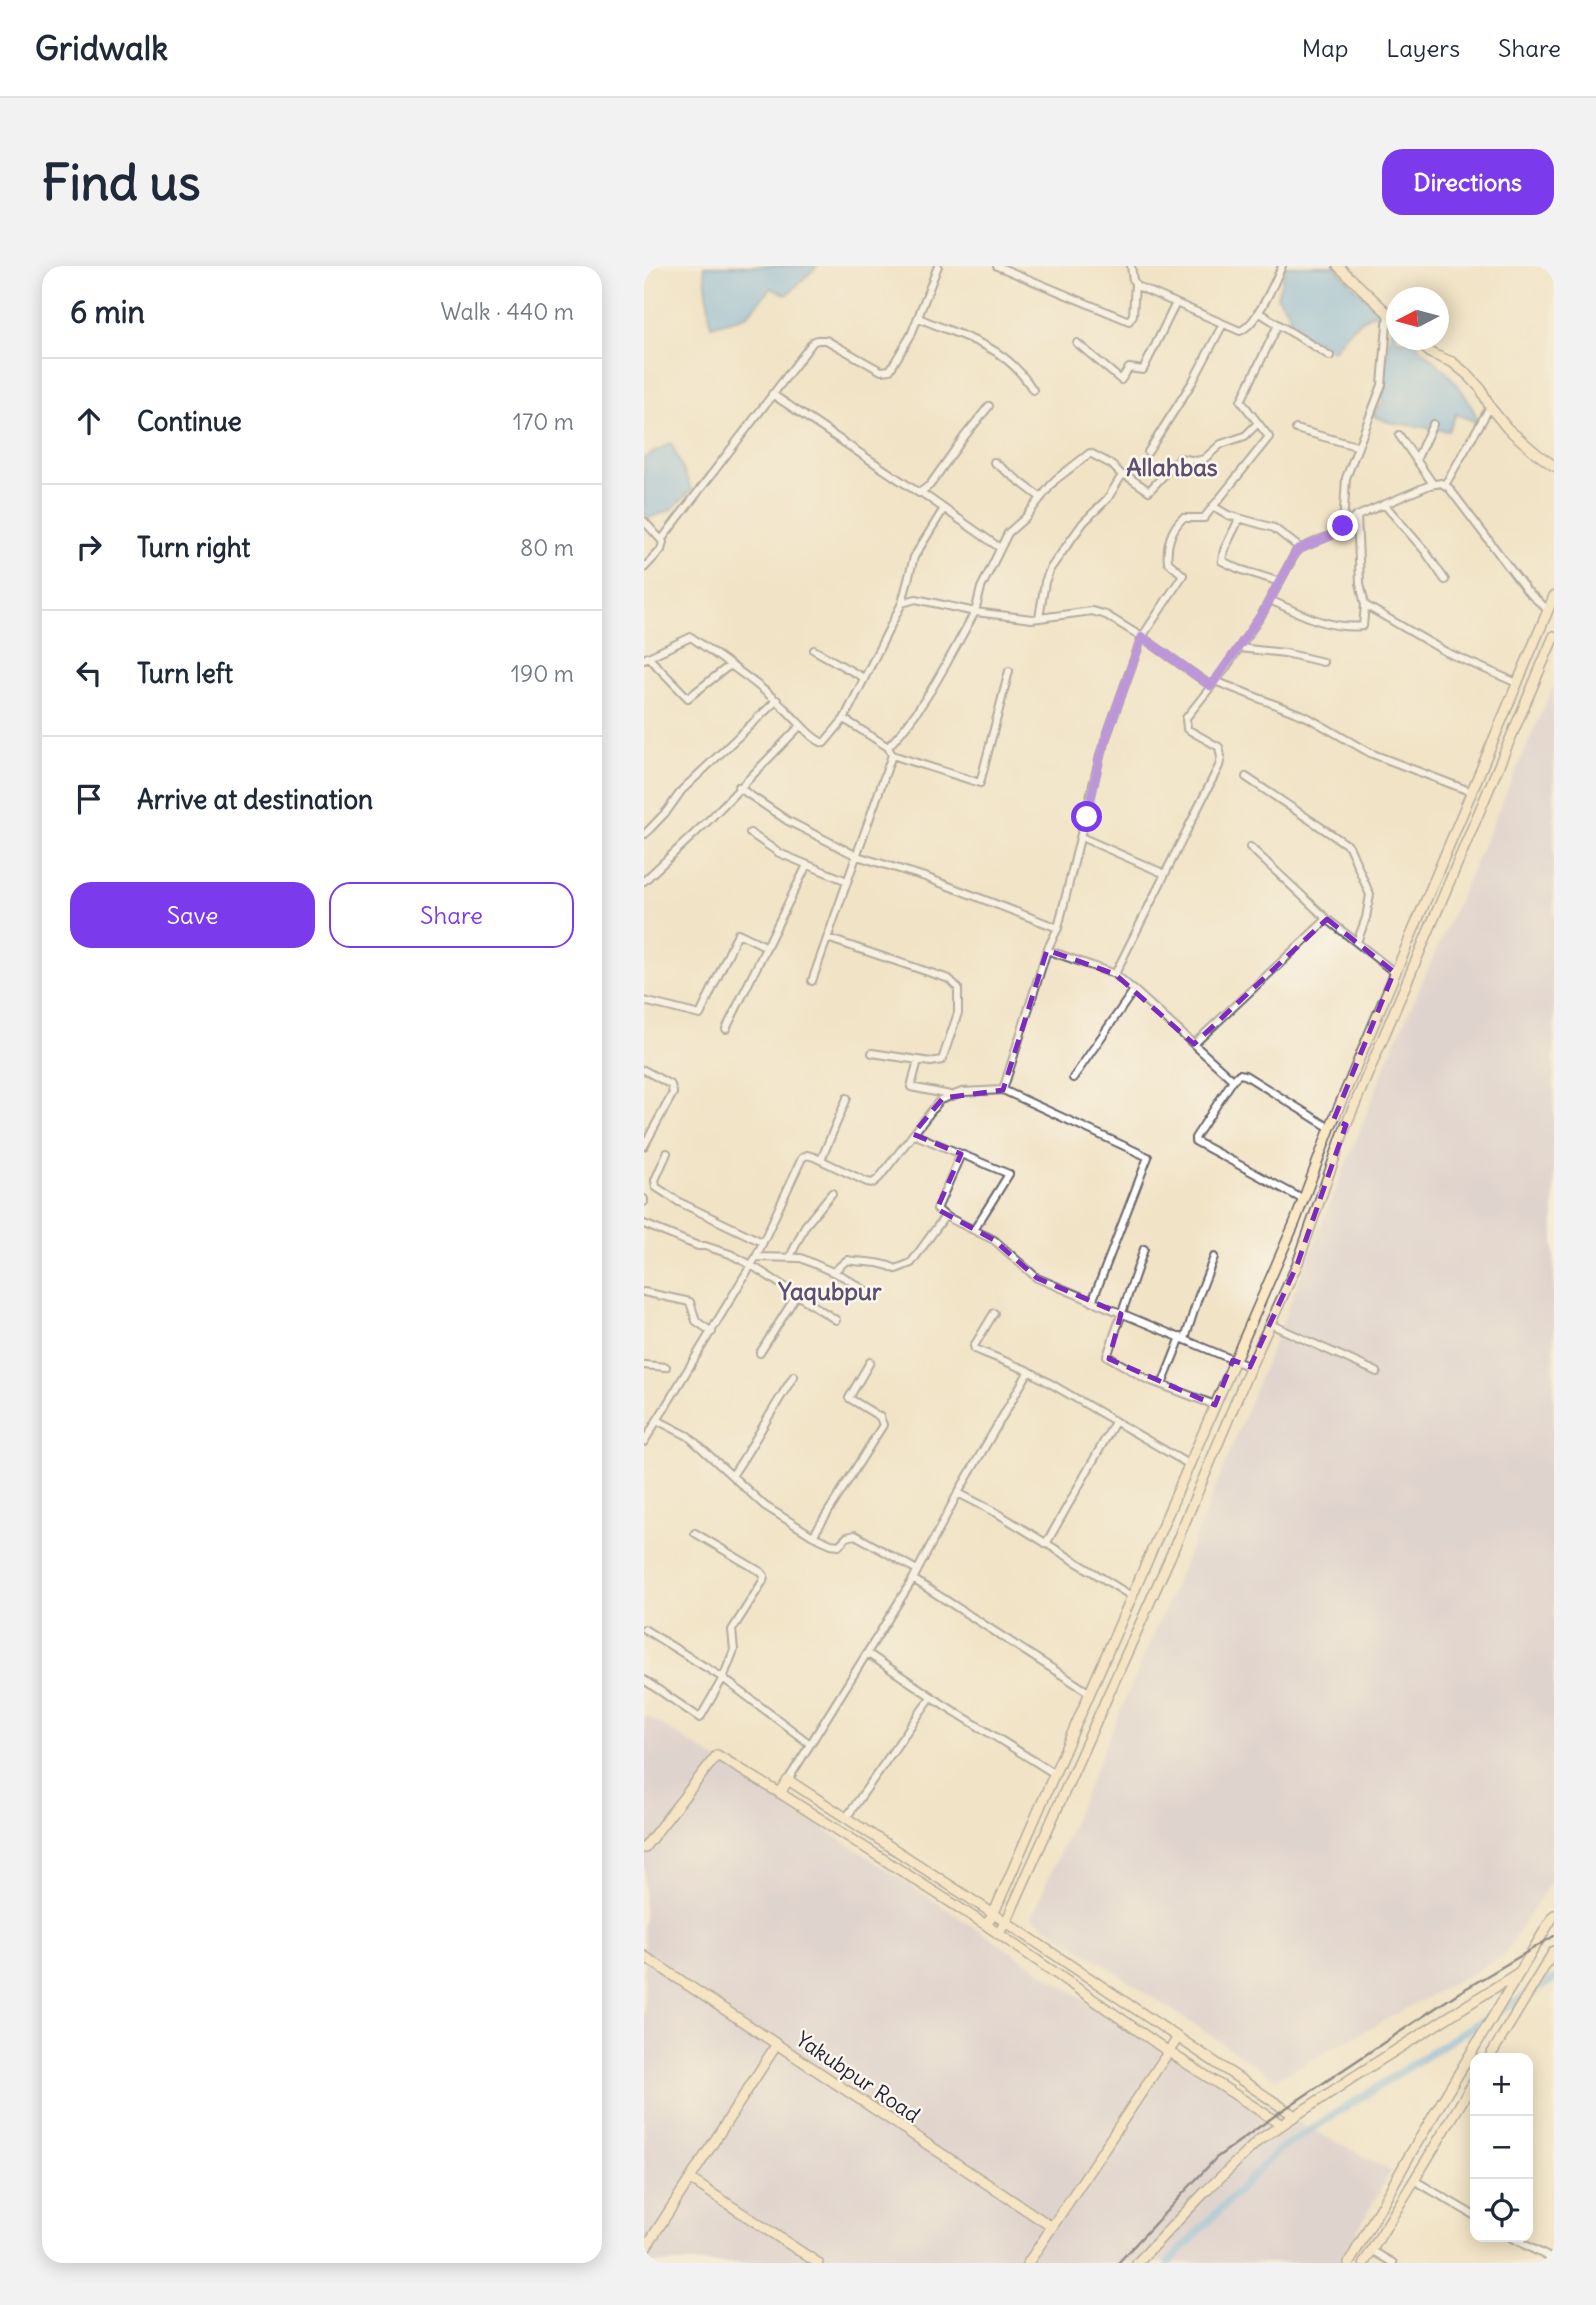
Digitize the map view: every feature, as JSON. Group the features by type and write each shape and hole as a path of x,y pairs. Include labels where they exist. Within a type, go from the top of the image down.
{"street":[{"path":"662,539 772,394 817,340 826,340 887,372 905,347 919,318 938,266"},
{"path":"998,266 1129,321 1133,315 1135,284 1131,266"},
{"path":"1135,284 1141,289 1242,331 1258,312 1282,266"},
{"path":"1338,266 1386,311"},
{"path":"1077,343 1121,380 1129,368 1143,370 1177,303"},
{"path":"1258,312 1329,356"},
{"path":"919,318 1000,353 1015,365 1033,390"},
{"path":"1148,452 1193,381 1223,324"},
{"path":"1003,1090 1047,950 1058,928 1101,752 1142,637 1183,575 1168,562 1168,545 1175,527 1183,518 1204,518 1268,440 1269,435 1242,406 1241,398 1278,325"},
{"path":"1343,526 1345,485 1356,446 1382,385 1386,337"},
{"path":"1426,350 1432,355 1452,362 1468,375 1484,393 1490,407 1518,438 1554,466"},
{"path":"772,394 1000,548"},
{"path":"922,493 989,406"},
{"path":"1445,485 1490,407"},
{"path":"888,747 904,731 935,684 975,612 981,588 1012,528 1025,518 1058,476 1090,453 1111,464 1122,475 1149,491 1180,458 1197,461 1204,458 1221,444 1245,436 1258,423"},
{"path":"1416,460 1433,424"},
{"path":"1297,429 1356,446"},
{"path":"1399,435 1433,484"},
{"path":"993,462 1040,497"},
{"path":"1040,618 1048,573 1075,533 1108,498 1122,475"},
{"path":"1115,974 1219,766 1219,747 1190,731 1186,718 1239,648 1300,548 1330,536 1357,516 1384,504 1433,484 1445,485 1527,591 1548,610"},
{"path":"1384,504 1425,551 1445,580"},
{"path":"1213,506 1224,514 1278,530 1300,548"},
{"path":"730,665 688,698 646,659 691,637 730,665 777,700 801,725 824,743 844,719 902,603 914,557 943,510"},
{"path":"1270,600 1306,617 1334,624 1363,626 1364,605 1361,596 1357,516"},
{"path":"1240,519 1224,550 1222,561 1280,582"},
{"path":"644,521 662,539 663,547 644,568"},
{"path":"986,1925 993,1915 1091,1694 1304,1200 1394,972 1554,596"},
{"path":"902,603 916,599 975,612 1031,619 1092,611 1106,615 1213,684 1307,717 1370,753 1472,792"},
{"path":"1364,605 1446,652 1517,683"},
{"path":"998,1934 1006,1922 1171,1555 1250,1367 1297,1265 1346,1125 1554,636"},
{"path":"1239,648 1292,654 1323,662"},
{"path":"814,650 864,678"},
{"path":"892,755 980,783 1009,671"},
{"path":"645,834 682,790 777,700"},
{"path":"812,981 892,755 888,747 844,719"},
{"path":"644,881 710,819 738,787 801,725"},
{"path":"1246,777 1349,846 1370,895 1367,918 1357,942"},
{"path":"738,787 788,821 857,856 925,877 1058,928"},
{"path":"750,833 779,853 847,881"},
{"path":"1081,837 1165,874"},
{"path":"1250,847 1326,919 1394,972"},
{"path":"726,1029 807,865"},
{"path":"1194,1044 1326,919"},
{"path":"644,1001 700,1015 738,933 765,946"},
{"path":"827,938 949,979 958,988 958,1013 942,1060 938,1063 872,1053"},
{"path":"1047,950 1115,974 1233,1080"},
{"path":"1073,1078 1134,990"},
{"path":"918,1060 911,1087 952,1095 1003,1090 1148,1157 1092,1302"},
{"path":"644,1070 671,1085 673,1093 644,1146"},
{"path":"1304,1200 1195,1141 1195,1138 1239,1074 1332,1124 1346,1125"},
{"path":"644,1442 756,1257 802,1158 807,1155 873,1183 940,1100 952,1095"},
{"path":"821,1160 847,1098"},
{"path":"913,1134 1009,1174 974,1230"},
{"path":"667,1153 655,1180 656,1187 679,1202 762,1242"},
{"path":"961,1154 937,1209 945,1216 994,1240 1037,1278 1250,1367"},
{"path":"790,1257 805,1226 832,1193"},
{"path":"833,1272 847,1260 872,1264 883,1262 896,1269 911,1263 945,1216"},
{"path":"644,1224 698,1246 730,1254 836,1320"},
{"path":"1144,1249 1107,1356 1113,1362 1162,1385 1215,1405"},
{"path":"756,1257 801,1258 872,1294"},
{"path":"1162,1385 1214,1257"},
{"path":"644,1292 690,1302 696,1321 712,1332"},
{"path":"760,1353 796,1296"},
{"path":"994,1313 974,1348 1029,1371 1190,1465"},
{"path":"1270,1324 1377,1372"},
{"path":"813,1536 883,1424 880,1417 851,1402 849,1398 870,1362"},
{"path":"644,1365 666,1367"},
{"path":"783,1795 782,1790 788,1780 913,1579 958,1493 1029,1371"},
{"path":"732,1476 793,1376"},
{"path":"657,1420 688,1436 755,1498 813,1536 839,1545 847,1537 855,1535 917,1570"},
{"path":"1046,1544 1115,1422"},
{"path":"958,1493 997,1513 1133,1597"},
{"path":"644,1679 700,1718 723,1678 734,1650 732,1630 764,1576 695,1533"},
{"path":"913,1579 1091,1694"},
{"path":"644,1629 723,1678 810,1744"},
{"path":"866,1653 1055,1774"},
{"path":"846,1818 931,1697"},
{"path":"644,1848 717,1755 986,1925 1169,2052 1282,2125"},
{"path":"788,1780 1295,2116"},
{"path":"1349,2263 1411,2153 1554,1914"},
{"path":"1492,2053 1553,1953"},
{"name":"Yakubpur Road","path":"644,1956 1052,2227"},
{"path":"1137,2263 1259,2140 1519,1974"},
{"path":"1028,2263 1177,2039"},
{"path":"644,2250 777,2044"},
{"path":"1364,2263 1470,2088"},
{"path":"1411,2153 1424,2161"},
{"path":"690,2179 818,2263"},
{"path":"1414,2180 1470,2213"},
{"path":"1520,2242 1554,2260"},
{"path":"1371,2250 1393,2263"}],"highlighted area":[{"path":"1327,919 1394,972 1334,1119 1346,1125 1297,1265 1250,1367 1233,1360 1215,1405 1109,1359 1121,1314 1037,1278 994,1240 937,1209 961,1154 913,1134 943,1098 1003,1090 1047,950 1115,974 1194,1044"}],"shaded area":[{"path":"1554,685 1554,1876 1503,1956 1276,2079 1032,1917 1198,1531 1393,1048"},
{"path":"644,1714 796,1810 1154,2046 1391,2171 1339,2263 644,2263"}],"water":[{"path":"704,266 817,266 787,295 771,288 746,316 711,326"},
{"path":"1286,266 1334,266 1379,311 1353,327 1333,351 1289,328 1290,314 1277,297"},
{"path":"1388,350 1423,350 1459,387 1479,423 1456,414 1448,431 1388,422 1372,415 1384,402 1378,394"},
{"path":"671,443 692,490 671,510 649,518 644,513 644,458"}],"waterway":[{"path":"1168,2263 1277,2151 1465,2031 1554,1979"}],"railway":[{"path":"1118,2263 1216,2158 1455,1995 1554,1936"}],"district":[{"name":"Allahbas","path":"1172,467"},
{"name":"Yaqubpur","path":"830,1291"}],"route":[{"path":"1087,817 1101,752 1142,637 1211,686 1262,614 1297,550 1330,536 1343,526"}]}
